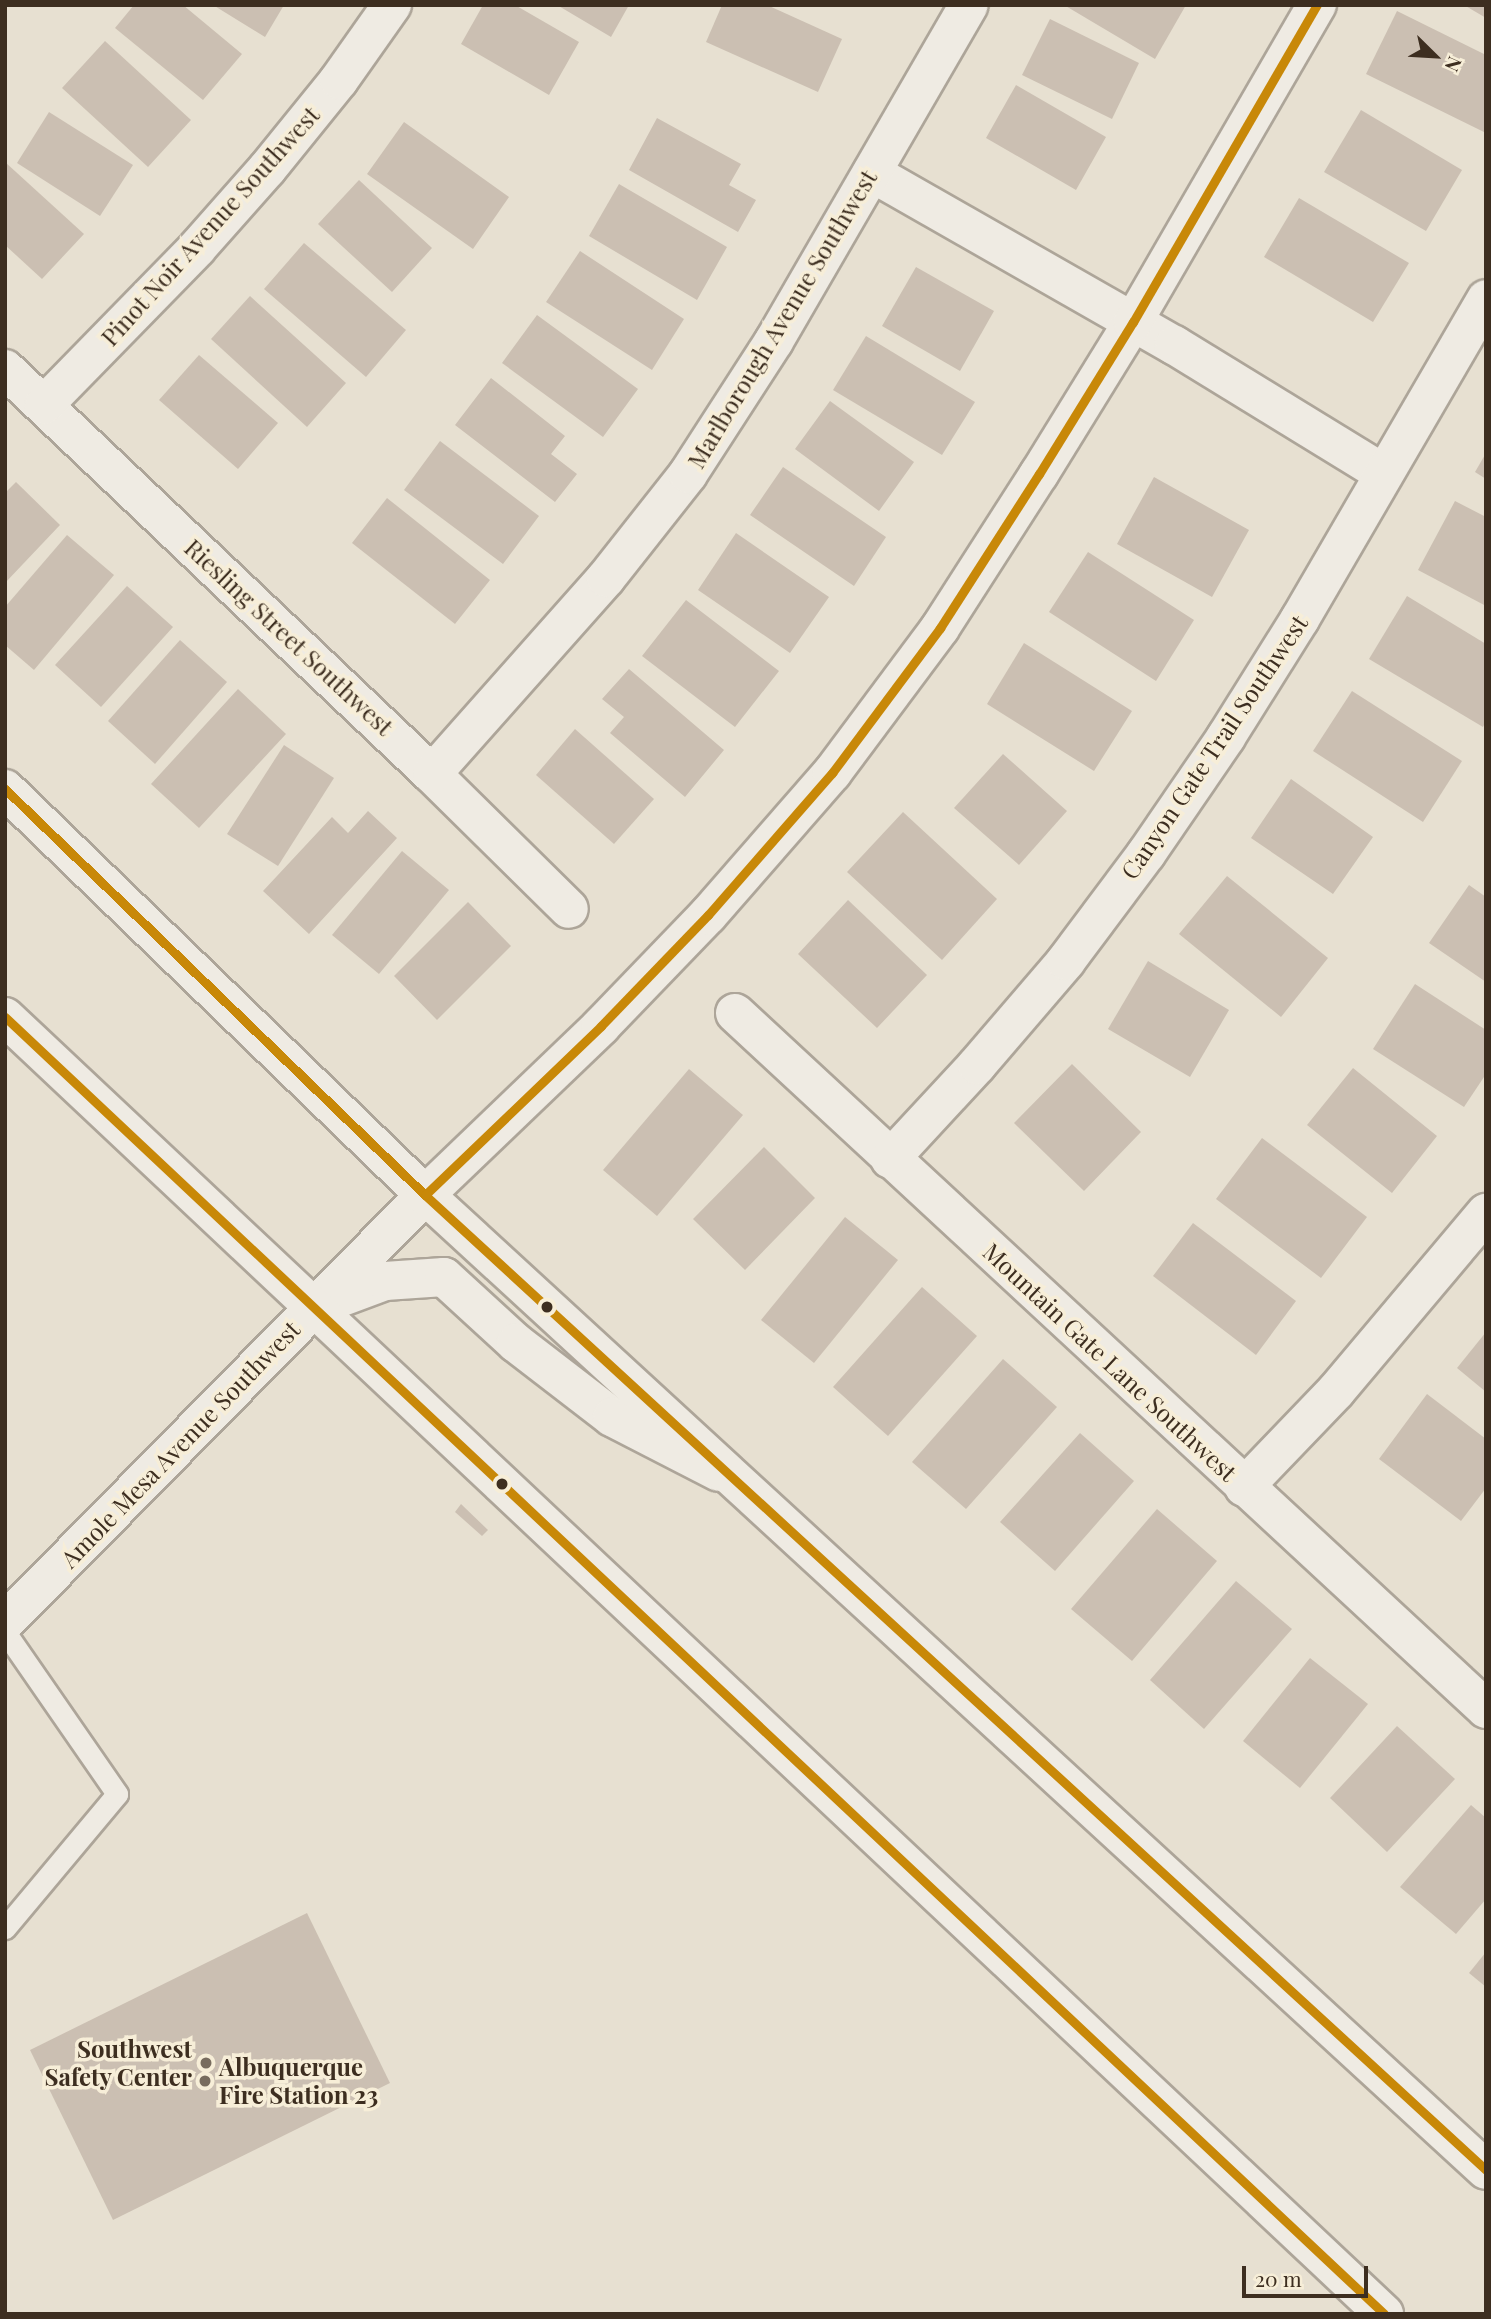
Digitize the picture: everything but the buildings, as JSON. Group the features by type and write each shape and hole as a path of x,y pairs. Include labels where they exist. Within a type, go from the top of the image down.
{"street":[{"name":"Pinot Noir Avenue Southwest","path":"44,405 197,248 267,169 338,80 392,5"},
{"name":"Marlborough Avenue Southwest","path":"432,774 606,578 688,474 774,341 969,5"},
{"name":"Amole Mesa Avenue Southwest","path":"5,1622 425,1195 601,1026 708,915 832,773 940,628 1133,322 1317,5"},
{"path":"872,173 1133,322 1383,473"},
{"name":"Canyon Gate Trail Southwest","path":"890,1158 977,1065 1066,961 1146,854 1285,643 1486,299"},
{"name":"Riesling Street Southwest","path":"5,369 432,774 569,909"},
{"path":"5,789 425,1195 1486,2170"},
{"name":"Mountain Gate Lane Southwest","path":"735,1013 1486,1709"},
{"path":"5,1017 1384,2314"},
{"path":"1244,1487 1336,1391 1486,1213"},
{"path":"314,1308 385,1281 444,1277 516,1343 611,1417 739,1483"}],"lane":[{"path":"5,1632 117,1794 5,1928"}],"transit line":[{"path":"425,1195 601,1026 708,915 832,773 940,628 1039,474 1133,322 1317,5"},
{"path":"5,789 425,1195 1486,2170"},
{"path":"5,1017 1384,2314"}],"place":[{"name":"Southwest Safety Center","path":"206,2063"},
{"name":"Albuquerque Fire Station 23","path":"205,2081"}]}
